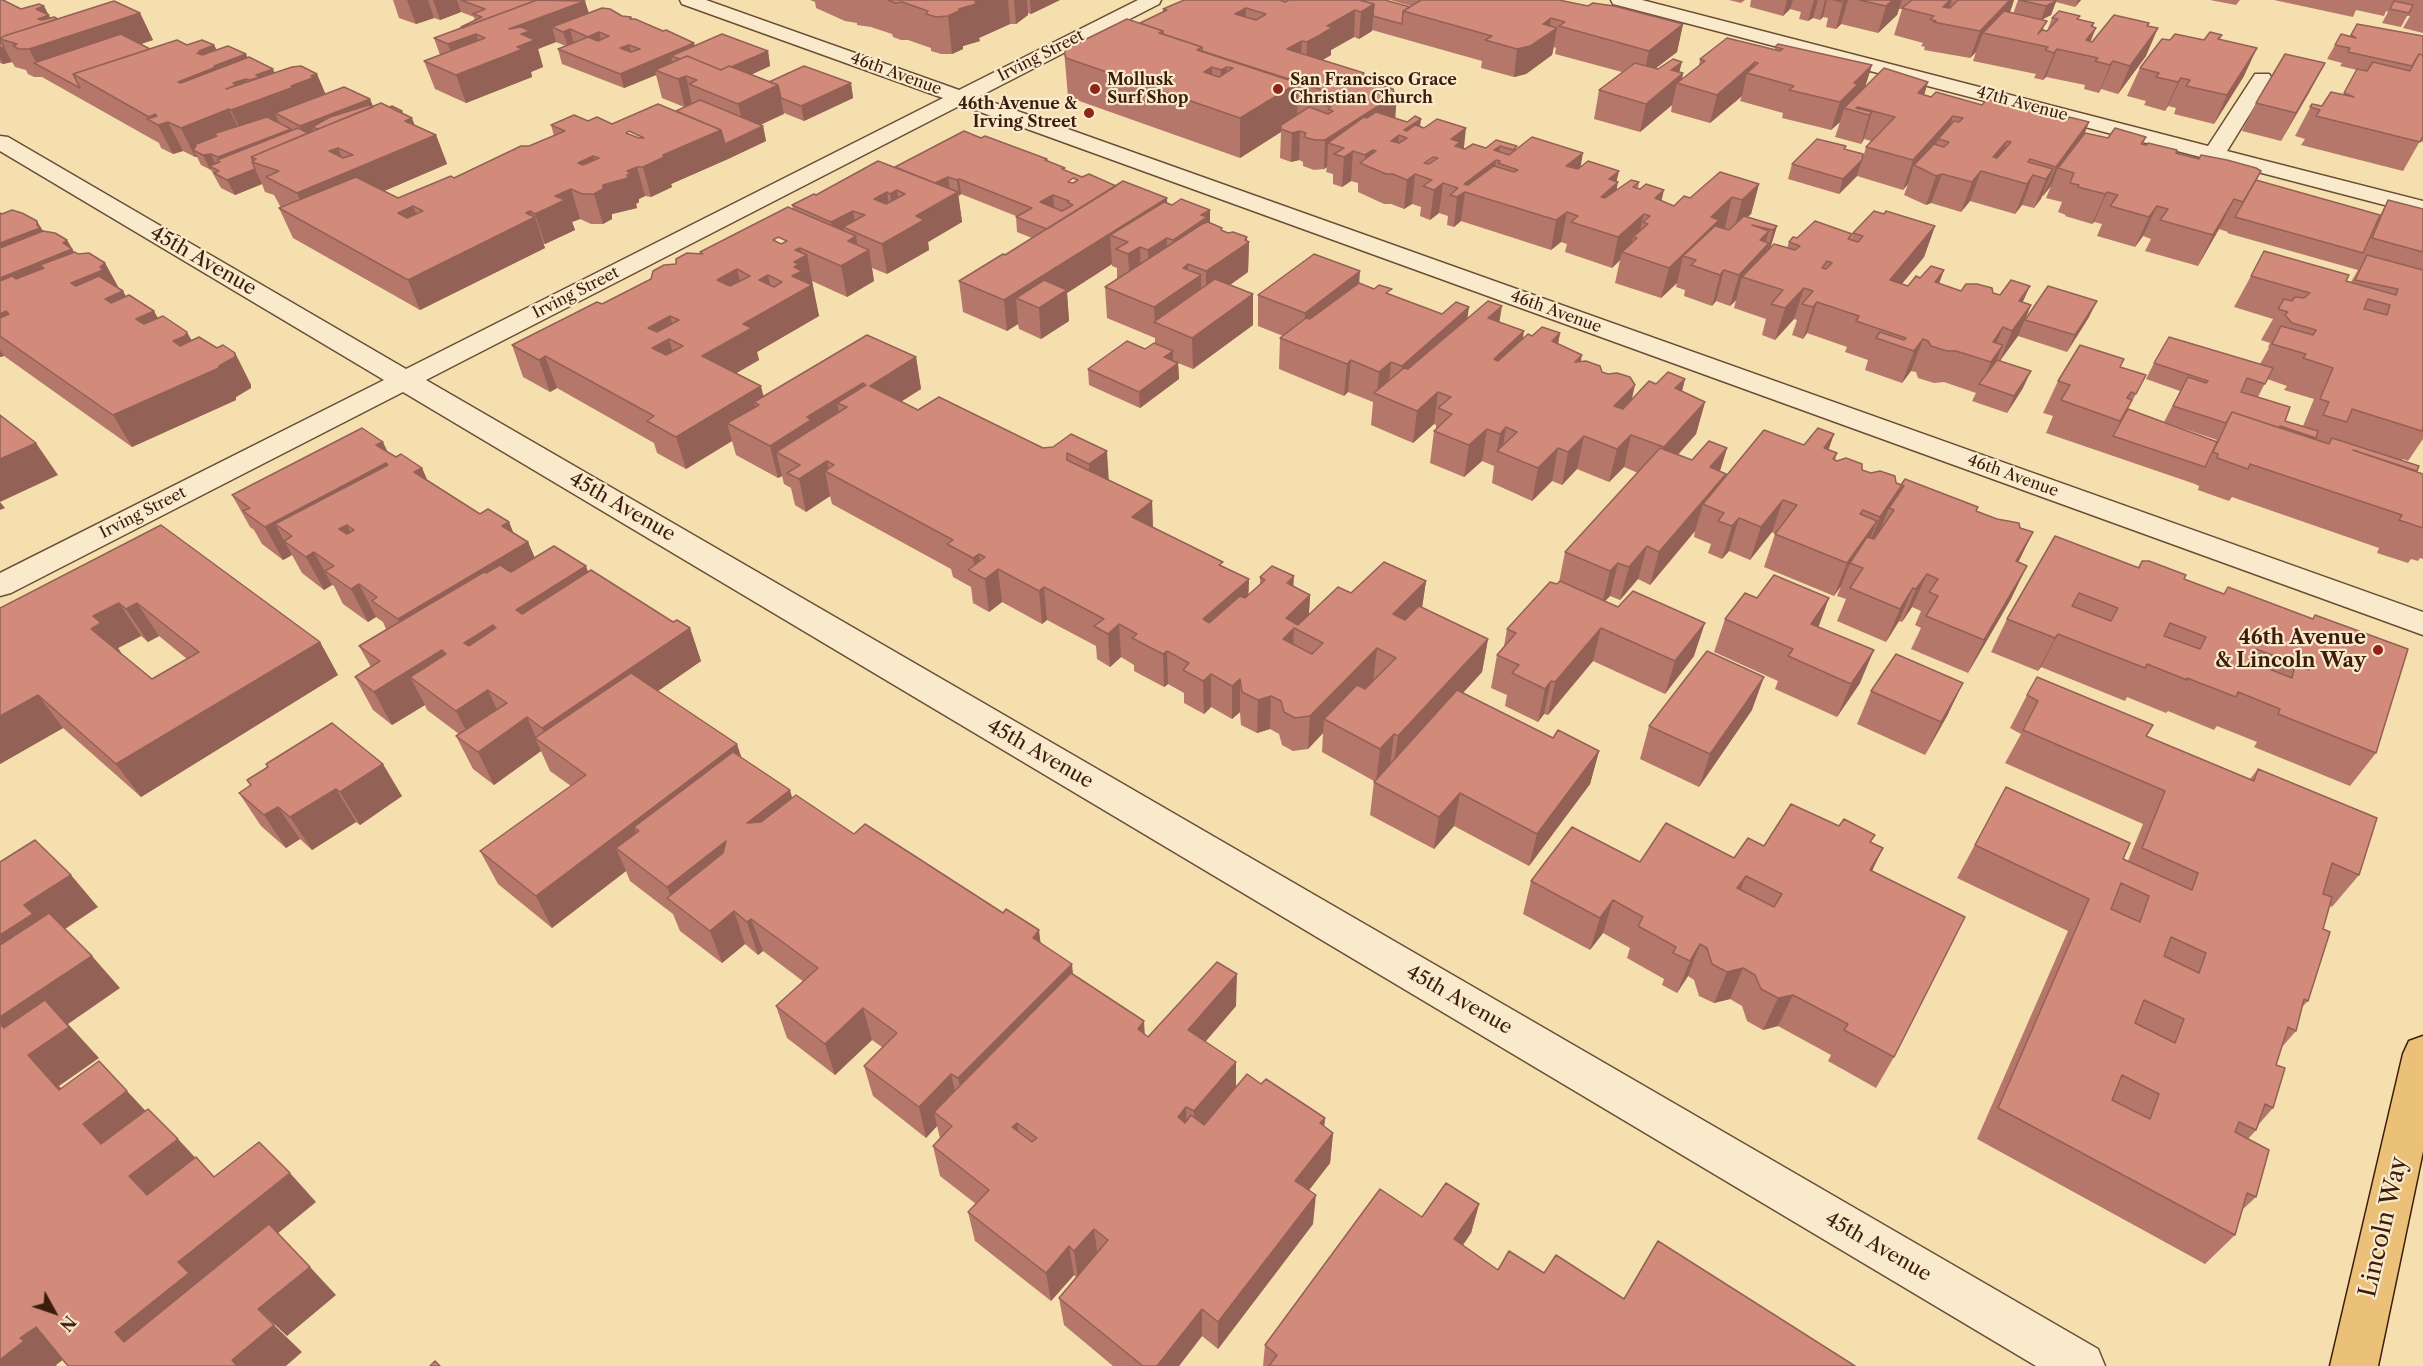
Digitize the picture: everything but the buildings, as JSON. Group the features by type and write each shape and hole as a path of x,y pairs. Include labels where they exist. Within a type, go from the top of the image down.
{"main road":[{"name":"Lincoln Way","path":"2354,1366 2423,1054"}],"street":[{"name":"46th Avenue","path":"689,0 2423,624"},
{"name":"Irving Street","path":"0,586 1152,0"},
{"name":"47th Avenue","path":"1620,0 2423,208"},
{"path":"2214,154 2262,78"},
{"name":"45th Avenue","path":"0,142 2081,1366"}],"place":[{"name":"Mollusk Surf Shop","path":"1095,89"},
{"name":"San Francisco Grace Christian Church","path":"1278,89"},
{"name":"46th Avenue & Irving Street","path":"1089,113"},
{"name":"46th Avenue & Lincoln Way","path":"2378,650"}]}
